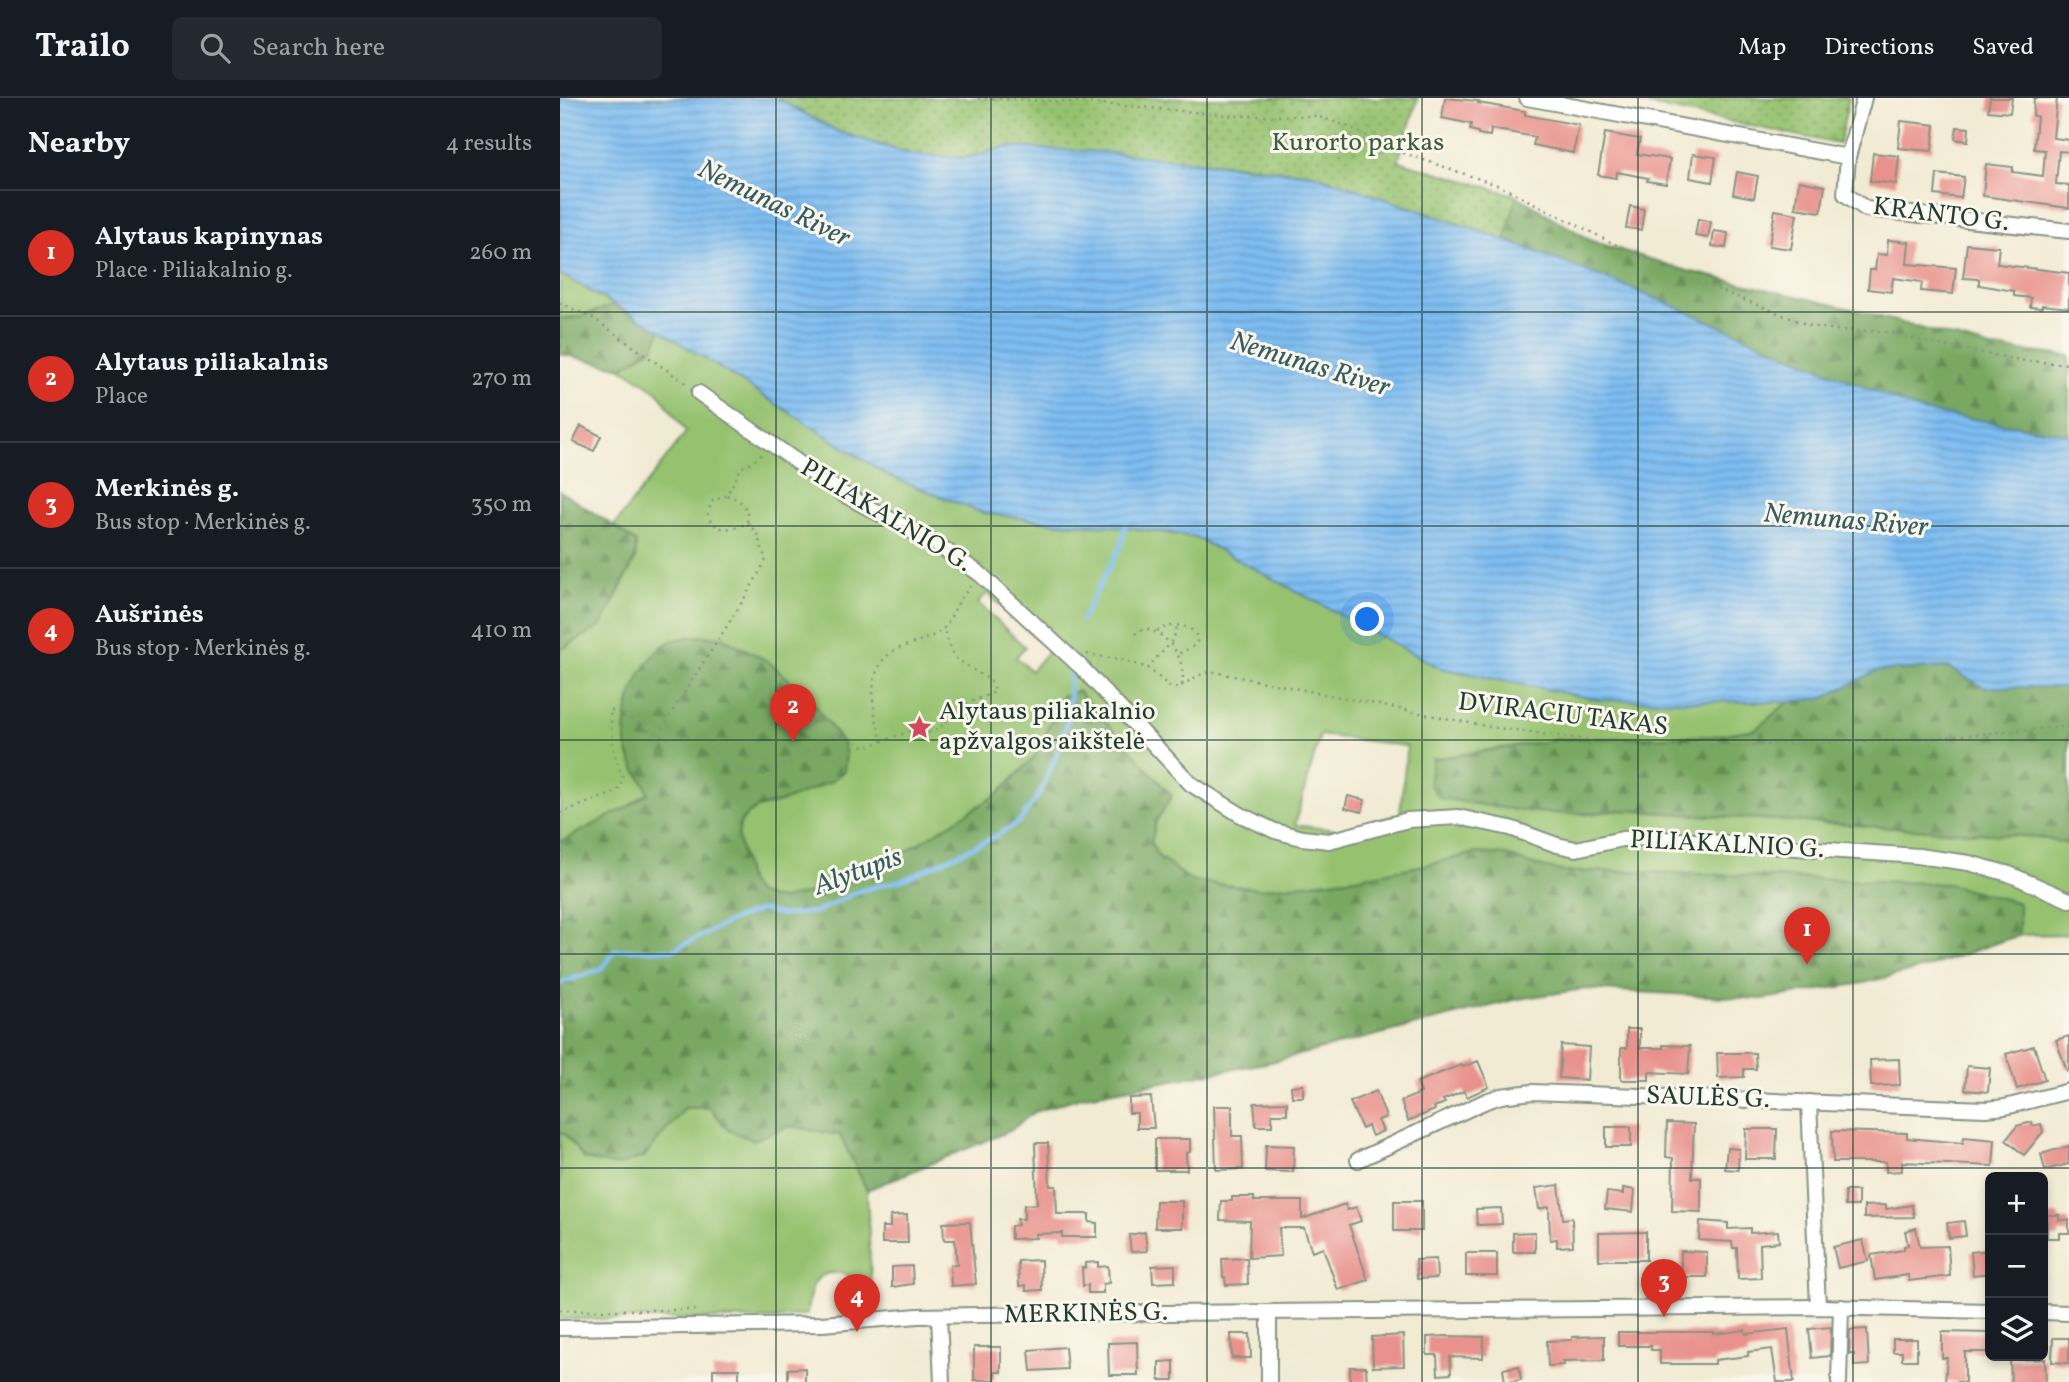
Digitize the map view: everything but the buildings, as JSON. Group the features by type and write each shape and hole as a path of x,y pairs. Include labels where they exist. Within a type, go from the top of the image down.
{"street":[{"path":"1527,98 1848,157 1864,98"},
{"name":"KRANTO G.","path":"1848,157 1844,194 1867,209 2069,231"},
{"name":"PILIAKALNIO G.","path":"699,393 843,494 938,545 980,574 1081,667 1191,784 1241,815 1275,831 1329,841 1408,820 1458,817 1510,828 1576,849 1622,839 1648,838 1918,856 1969,863 2009,874 2069,900"},
{"name":"SAULĖS G.","path":"1358,1160 1486,1101 1516,1093 1996,1108 2069,1091"},
{"path":"1809,1102 1818,1307"},
{"name":"MERKINĖS G.","path":"560,1328 822,1324 939,1316 1269,1312 1818,1307 1985,1311"},
{"path":"1839,1382 1841,1307"},
{"path":"1269,1312 1269,1382"},
{"path":"2048,1312 2069,1313"},
{"path":"939,1316 942,1382"}],"path":[{"path":"978,98 1080,102 1238,116 1317,116 1352,128 1383,146 1413,158 1500,186 1658,266 1811,326 1835,330 1878,331 2025,361 2069,364"},
{"path":"560,303 593,318 699,393"},
{"path":"1878,323 1878,331"},
{"path":"747,522 739,527 723,529 713,524 708,514 711,502 727,495 741,467 753,462 772,445"},
{"path":"659,735 744,601 766,560 757,534 747,522 746,508 737,498 727,495"},
{"path":"883,742 874,709 873,685 884,658 943,629 957,604 980,574"},
{"path":"1086,654 1123,660 1147,668 1171,645 1177,625"},
{"path":"1156,631 1165,626 1177,625 1187,626 1196,633 1198,640 1194,646 1178,654"},
{"path":"1135,634 1145,628 1156,631 1178,654 1185,673 1182,685 1171,688 1153,672"},
{"path":"560,813 617,792 624,778 614,753 610,709 664,738 702,736 723,764 756,775 839,733 865,747 911,731 927,733 936,730 946,723 953,709 995,692 991,681 955,658 943,629"},
{"name":"DVIRACIU TAKAS","path":"1182,685 1199,674 1214,672 1490,727 1651,748 1912,740 2069,726"},
{"path":"743,743 772,769"}],"green space":[{"path":"776,98 1418,98 1398,161 1517,196 1592,241 1688,271 1852,309 1992,348 2069,356 2069,434 1921,411 1638,291 1505,240 1313,174 1006,147 966,158"},
{"name":"Kurorto parkas","path":"776,98 1418,98 1398,161 1517,196 1505,240 1313,174 1227,164 1006,147 966,158 910,154 839,132"},
{"path":"1615,98 1849,98 1839,144"},
{"path":"560,274 614,305 579,317 560,318"},
{"path":"614,305 660,330 654,347 622,368 560,354 560,318 579,317"},
{"path":"660,330 889,476 983,513 1051,522 1126,527 1195,537 1440,668 1599,700 1788,702 1756,729 1714,736 1562,739 1433,759 1585,815 1621,810 2038,837 2069,844 2069,934 2019,935 2019,903 1948,884 1624,871 1565,872 1529,864 1506,855 1475,853 1356,878 1260,889 1192,881 1158,856 1151,843 1156,821 1062,696 1035,757 998,794 902,854 826,890 782,899 756,893 749,883 738,838 740,823 758,808 787,800 629,755 645,782 648,793 624,809 560,842 560,650 601,626 635,559 636,543 614,526 686,432 657,391 622,368 654,347","holes":["987,593 1049,650 1031,671 1016,657 1025,647 978,603","1320,735 1407,746 1400,814 1344,831 1295,825"]},
{"path":"560,491 636,543 635,559 601,626 560,650"},
{"path":"693,636 722,637 768,661 809,697 844,745 844,771 832,781 787,800 757,808 740,823 738,838 749,883 756,893 767,897 782,899 826,890 902,854 998,794 1035,757 1062,696 1078,691 1172,796 1156,821 1151,843 1158,856 1191,881 1260,889 1356,878 1475,853 1506,855 1529,864 1565,872 1624,871 1948,884 2019,903 2019,935 1928,967 1864,983 1762,999 1584,989 1518,999 1271,1062 1081,1097 1034,1112 1010,1131 867,1190 840,1135 789,1126 753,1140 728,1130 710,1108 685,1108 644,1157 617,1166 584,1159 565,1134 560,1132 560,842 624,809 648,793 631,760 626,741 632,694 656,652 667,643"},
{"path":"1948,667 1983,687 2069,687 2069,844 2038,837 1621,810 1597,813 1530,812 1440,798 1429,784 1433,759 1562,739 1714,736 1756,729 1788,702 1824,698 1876,671"},
{"path":"685,1108 711,1108 728,1130 753,1140 789,1126 840,1135 867,1190 872,1304 854,1279 835,1273 821,1276 816,1281 810,1292 807,1314 773,1319 560,1319 560,1132 565,1134 584,1159 671,1125"}],"water":[{"name":"Nemunas River","path":"560,98 776,98 839,132 910,154 966,158 1006,147 1105,152 1313,174 1505,240 1638,291 1921,411 2069,434 2069,687 1983,687 1948,667 1876,671 1824,698 1788,702 1599,700 1440,668 1195,537 1126,527 1051,522 983,513 889,476 660,330 560,274"}],"waterway":[{"name":"Alytupis","path":"1081,621 1121,545 1126,521"},
{"name":"Alytupis","path":"560,983 602,969 615,950 673,950 735,919 761,910 783,915 816,912 859,891 905,879 994,837 1019,822 1040,793 1057,753 1069,716 1070,672"}],"place":[{"name":"Alytaus piliakalnio apžvalgos aikštelė","path":"919,727"},
{"name":"Alytaus piliakalnis","path":"793,742"},
{"name":"Alytaus kapinynas","path":"1807,965"},
{"name":"Merkinės g.","path":"1664,1317"},
{"name":"Aušrinės","path":"857,1332"}]}
